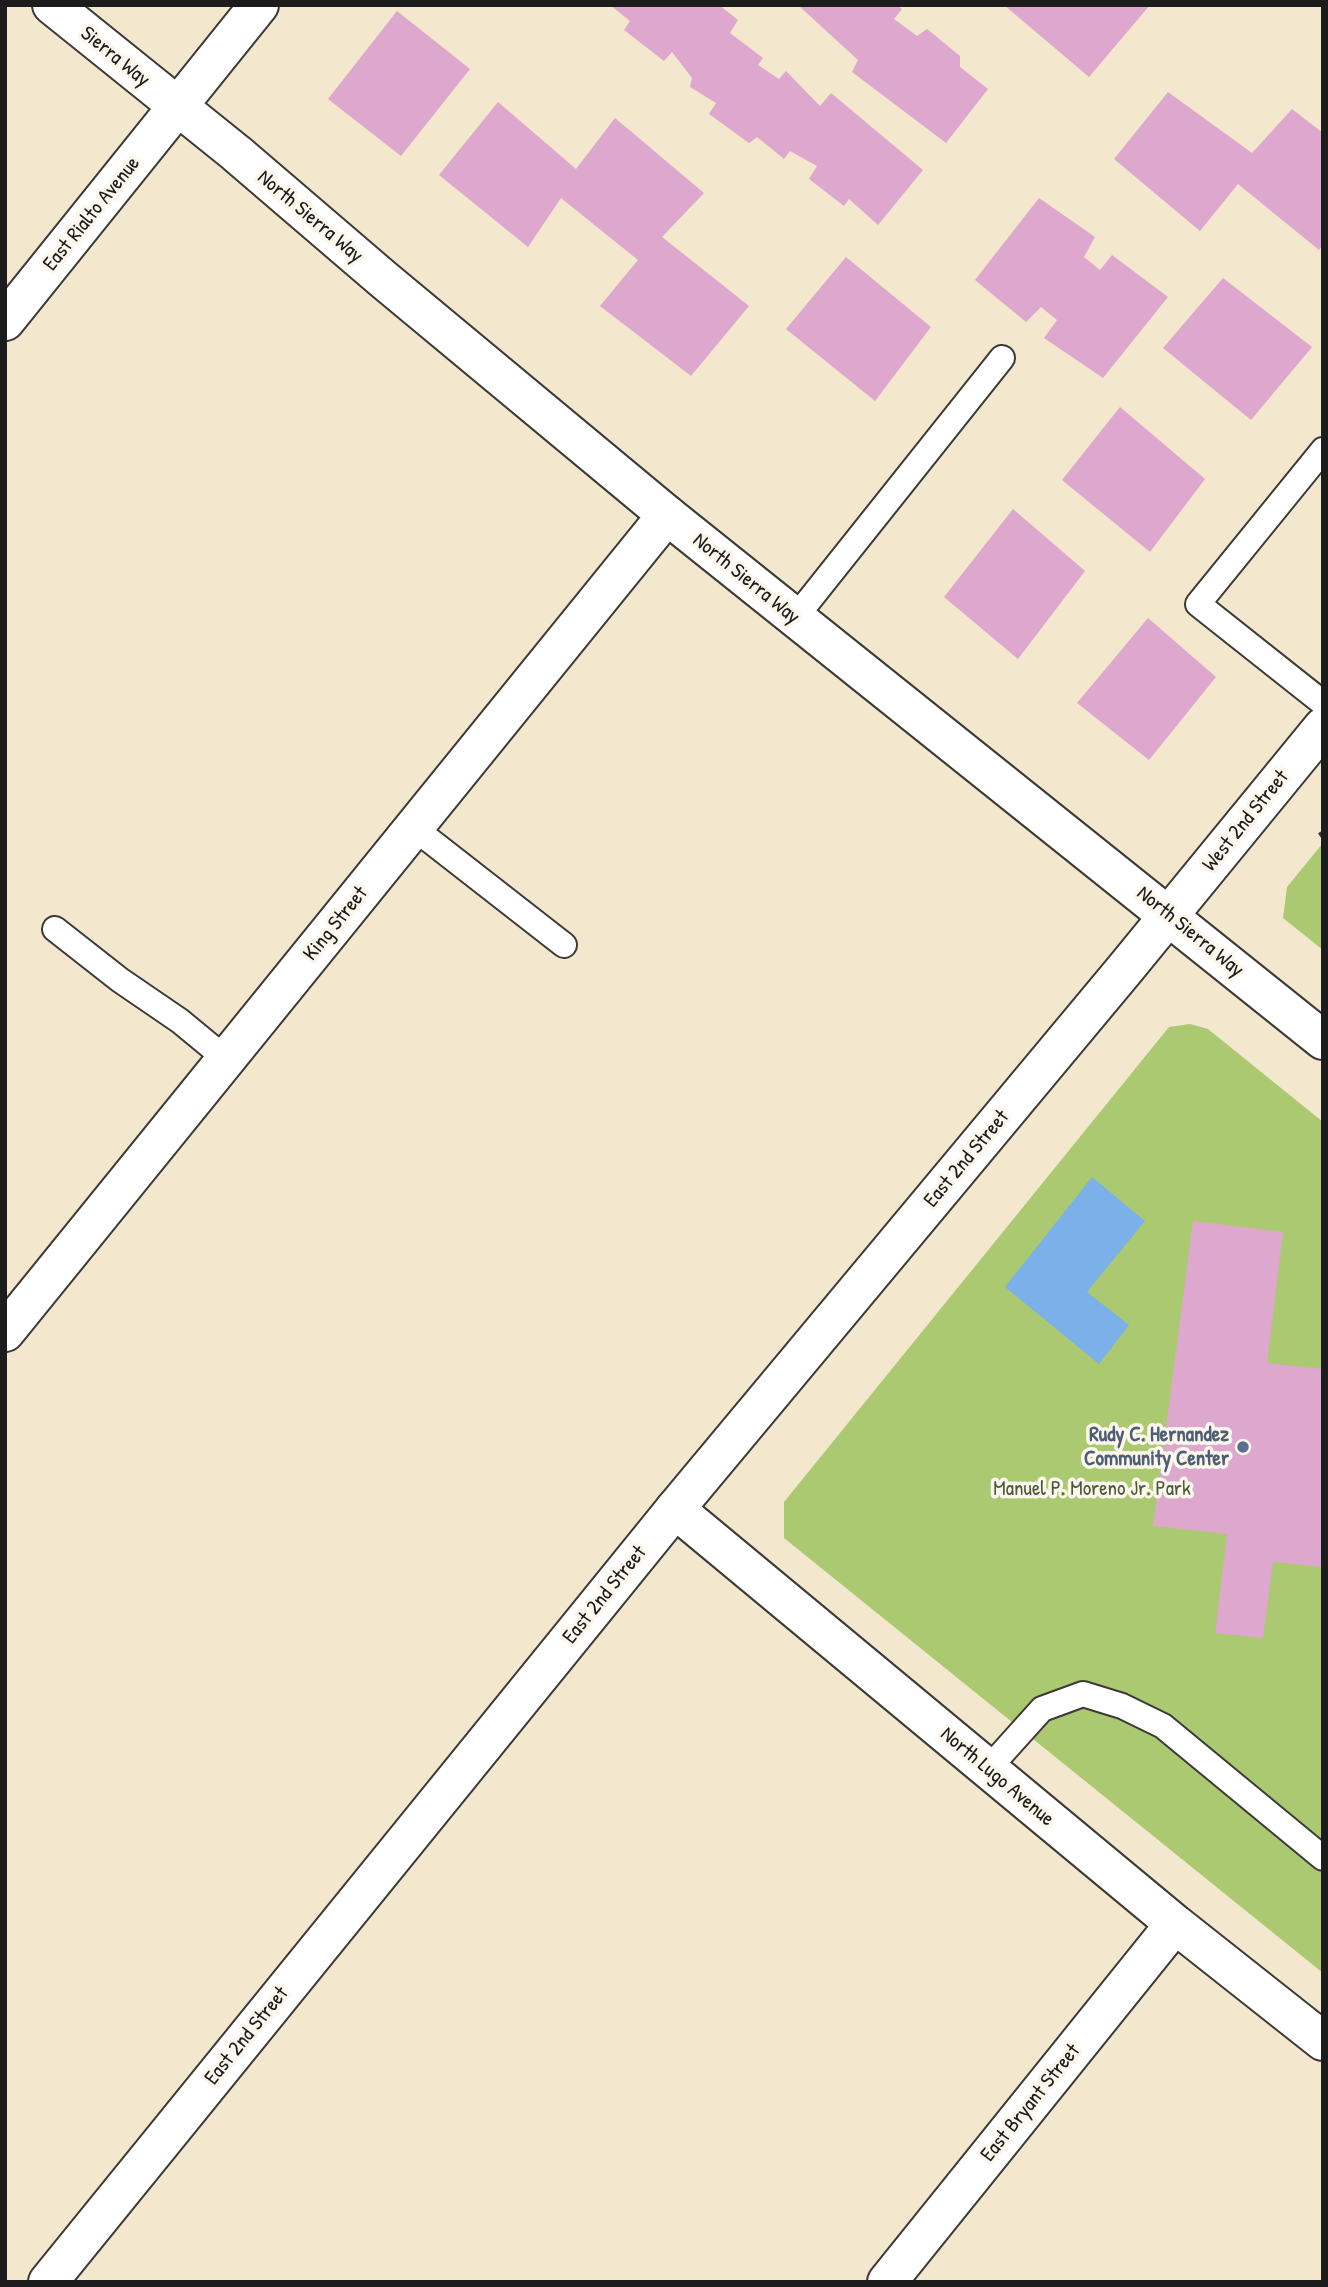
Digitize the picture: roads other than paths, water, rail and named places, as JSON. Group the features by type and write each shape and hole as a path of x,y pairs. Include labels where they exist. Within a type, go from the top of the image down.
{"street":[{"name":"Sierra Way","path":"52,5 178,108"},
{"name":"East Rialto Avenue","path":"5,321 259,5"},
{"name":"North Sierra Way","path":"178,108 236,153 667,515 1323,1040"},
{"name":"King Street","path":"5,1332 667,515"},
{"name":"West 2nd Street","path":"1169,915 1323,727"},
{"name":"East 2nd Street","path":"48,2282 675,1509 1169,915"},
{"name":"North Lugo Avenue","path":"675,1509 1175,1924 1323,2041"},
{"name":"East Bryant Street","path":"887,2282 1175,1924"}],"lane":[{"path":"795,618 1002,358"},
{"path":"1323,450 1198,604 1323,703"},
{"path":"414,828 564,945"},
{"path":"55,929 120,980 180,1021 226,1059"},
{"path":"988,1769 1042,1709 1083,1694 1122,1706 1163,1726 1323,1858"}],"water":[{"path":"1092,1177 1145,1221 1087,1292 1129,1325 1099,1364 1005,1287"}],"place":[{"name":"Rudy C. Hernandez Community Center","path":"1243,1447"}],"park label":[{"name":"Manuel P. Moreno Jr. Park","path":"1092,1489"}]}
